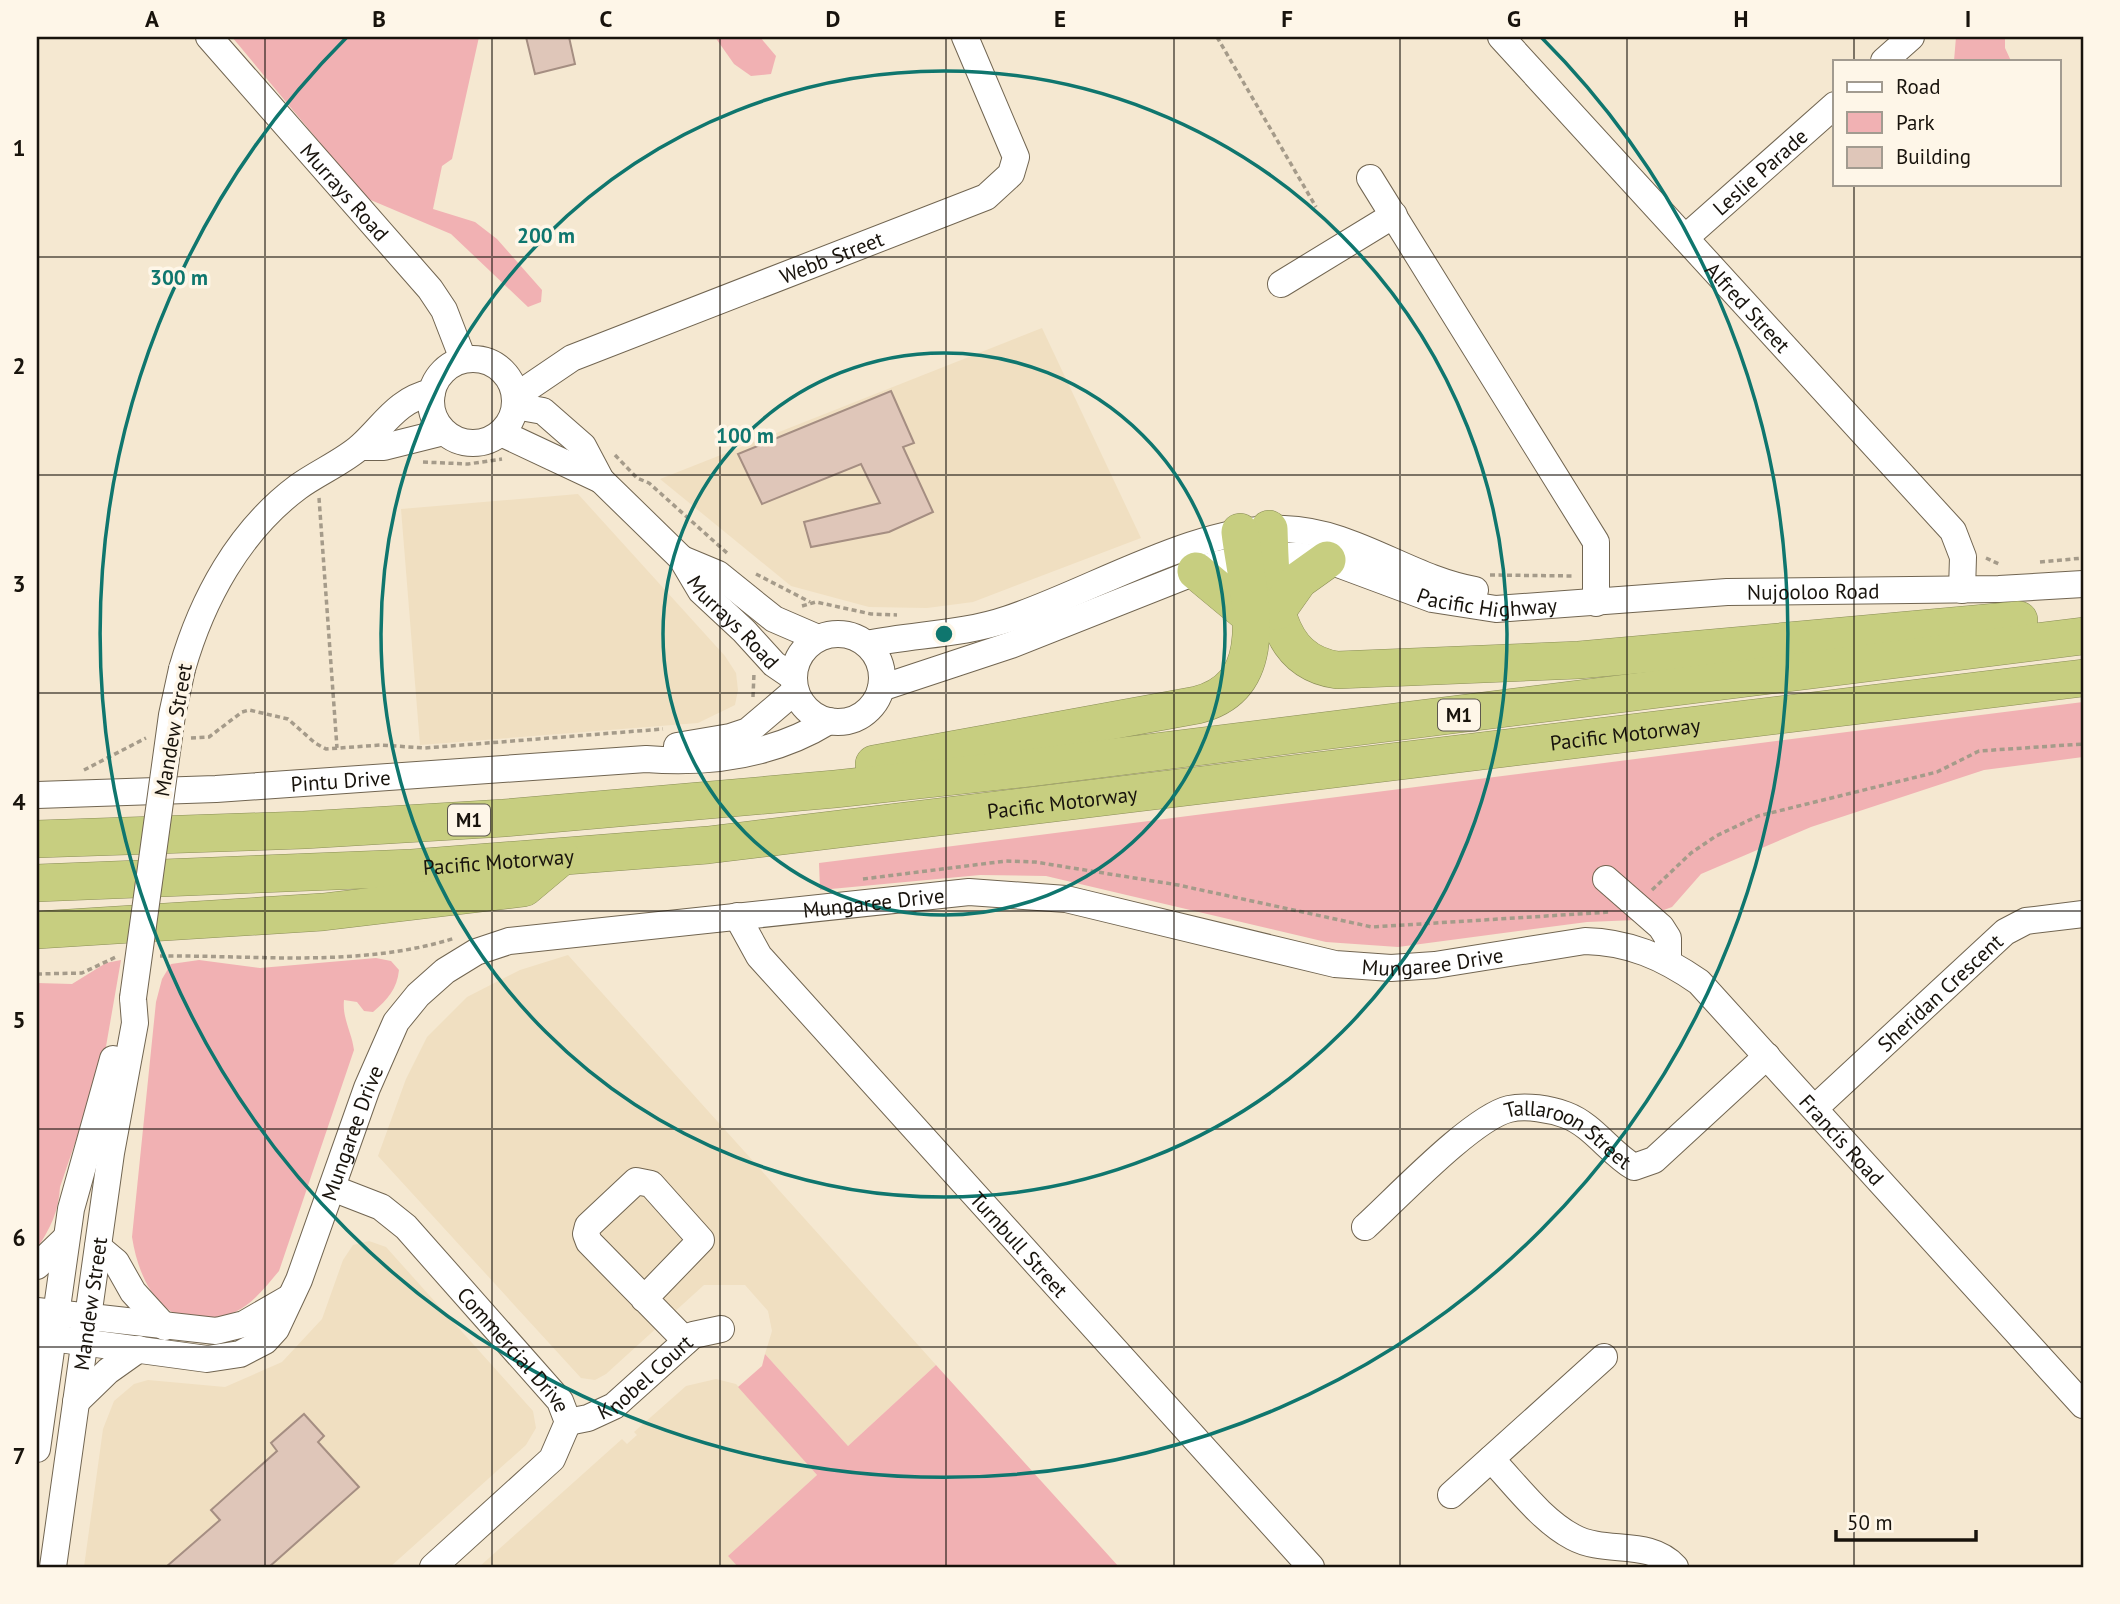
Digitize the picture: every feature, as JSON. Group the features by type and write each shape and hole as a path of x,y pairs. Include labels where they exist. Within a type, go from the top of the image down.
{"highway":[{"path":"835,789 879,761 1216,699 1236,684 1248,662 1263,613 1255,544"},
{"path":"1263,613 1299,580 1327,560"},
{"path":"1196,571 1263,613 1283,631 1299,655 1314,665 1338,670 1579,660 2083,615"},
{"name":"Pacific Motorway","path":"37,839 304,830 477,820 835,789 1069,763 2083,636"},
{"name":"Pacific Motorway","path":"37,883 399,869 812,834 2083,678"},
{"path":"37,930 310,913 524,888 561,857"}],"street":[{"name":"Murrays Road","path":"209,37 430,289 444,310 463,359"},
{"name":"Webb Street","path":"515,401 572,358 986,197 1011,174 1016,157 965,37"},
{"name":"Alfred Street","path":"1501,37 1953,531 1963,557 1962,590"},
{"path":"1885,60 1911,37"},
{"name":"Leslie Parade","path":"1685,238 1833,107"},
{"path":"1370,178 1596,542 1596,603"},
{"path":"1281,284 1394,215"},
{"path":"478,358 492,362 504,371 515,401 505,445 490,439 466,443 444,432 435,420 432,392 443,371 463,359 478,358"},
{"name":"Mandew Street","path":"53,1567 98,1247 135,1023 133,998 172,715 182,669 209,596 243,544 295,489 361,447 377,426 414,396 432,392"},
{"name":"Murrays Road","path":"515,401 544,411 583,446 601,480 682,558 701,591 744,631 794,684"},
{"name":"Mandew Street","path":"361,447 384,447 444,432"},
{"name":"Murrays Road","path":"505,445 601,480"},
{"name":"Pacific Highway","path":"881,688 1012,645 1196,571 1255,544 1301,530 1332,536 1442,583 1544,605"},
{"name":"Pacific Highway","path":"867,644 989,625 1210,539 1255,544 1327,560 1412,592 1453,604 1496,609 1544,605"},
{"name":"Murrays Road","path":"682,558 718,574 774,619 818,638"},
{"name":"Nujooloo Road","path":"1544,605 1727,592 1962,590 2083,584"},
{"path":"844,633 867,644 880,664 881,688 867,711 856,718 829,722 808,711 794,684 800,654 818,638 844,633"},
{"name":"Pintu Drive","path":"646,758 674,746 730,737 748,731 794,684"},
{"name":"Pintu Drive","path":"37,795 216,789 646,758 676,761 738,756 802,738 829,722"},
{"path":"1606,880 1661,927 1668,938 1668,960"},
{"name":"Mungaree Drive","path":"87,1329 139,1349 207,1359 240,1354 272,1335 299,1280 390,1032 418,995 456,963 487,947 520,938 969,892 1066,898 1335,964 1391,968 1435,965 1585,941 1610,942 1668,960"},
{"name":"Sheridan Crescent","path":"1815,1108 2005,932 2026,921 2083,914"},
{"name":"Turnbull Street","path":"737,916 759,956 1311,1567"},
{"name":"Francis Road","path":"1668,960 1699,982 2083,1405"},
{"name":"Mandew Street","path":"37,1449 45,1325 80,1168 122,1023 133,998"},
{"name":"Tallaroon Street","path":"1365,1227 1483,1120 1510,1109 1540,1109 1568,1116 1634,1167 1654,1160 1767,1056"},
{"path":"644,1299 701,1240 651,1184 636,1181 587,1226 586,1234 589,1242 644,1299 686,1341"},
{"name":"Commercial Drive","path":"332,1188 381,1207 406,1227 559,1401 568,1422 551,1460 433,1567"},
{"path":"37,1266 66,1238"},
{"path":"98,1247 116,1262 133,1292 166,1327"},
{"name":"Mungaree Drive","path":"45,1325 87,1329 166,1327 204,1332 244,1324 289,1297"},
{"name":"Knobel Court","path":"568,1422 588,1418 614,1406 692,1335 721,1329"},
{"path":"76,1402 108,1371 139,1349"},
{"path":"1451,1495 1604,1357"},
{"path":"1491,1459 1532,1504 1572,1537 1588,1543 1654,1551 1675,1567"}],"path":[{"path":"1217,37 1316,207"},
{"path":"422,462 468,464 505,445"},
{"path":"611,451 637,478 649,483 733,558"},
{"path":"319,492 337,748"},
{"path":"750,570 810,602"},
{"path":"748,707 755,688 754,667"},
{"path":"179,737 209,737 249,710 288,719 321,747 337,748 380,745 425,748 668,729"},
{"path":"73,771 85,770 152,736"}],"shaded area":[{"path":"1042,328 1141,538 973,602 927,608 869,607 791,586 660,479"},
{"path":"578,494 725,656 736,673 738,690 735,705 698,723 420,745 401,509"},
{"path":"568,955 936,1365 848,1446 765,1354 772,1331 768,1311 745,1285 704,1285 606,1374 595,1380 581,1378 378,1156 406,1079 427,1037 467,997 520,970"},
{"path":"369,1241 386,1247 533,1411 536,1428 526,1445 390,1567 84,1567 103,1429 114,1401 134,1384 148,1380 225,1387 282,1362 322,1319 343,1260 353,1245"},
{"path":"716,1379 736,1384 817,1475 728,1556 738,1567 479,1567 622,1439 627,1444 637,1435 634,1432 686,1386"}],"green space":[{"path":"232,37 479,37 452,159 442,166 433,209 475,222 497,239 542,290 541,302 528,307 451,234 366,198"},
{"path":"715,37 760,37 776,56 771,74 751,76 734,64"},
{"path":"1956,37 2005,37 2005,48 2011,60 1954,60"},
{"path":"2083,702 2083,757 1984,770 1811,827 1701,874 1672,907 1636,920 1587,922 1398,947 1326,942 1046,876 980,875 820,890 819,863"},
{"path":"376,958 391,961 399,970 396,983 387,998 373,1012 364,1011 357,1002 344,1000 344,1013 354,1050 279,1271 242,1309 213,1319 194,1319 178,1315 164,1306 152,1293 136,1258 132,1237 156,1002 162,979 171,964 199,960 260,968"},
{"path":"121,960 104,1058 60,1187 53,1219 37,1248 37,983 72,984 106,963"},
{"path":"765,1354 848,1446 936,1365 1119,1567 738,1567 728,1556 817,1475 738,1387 762,1366"}],"building":[{"path":"526,37 569,37 575,64 535,74"},
{"path":"891,391 914,443 903,447 933,512 889,532 811,547 804,522 880,503 861,464 762,504 738,454"},
{"path":"304,1414 324,1436 318,1442 359,1487 269,1567 166,1567 220,1520 211,1510 277,1451 271,1443"}]}
